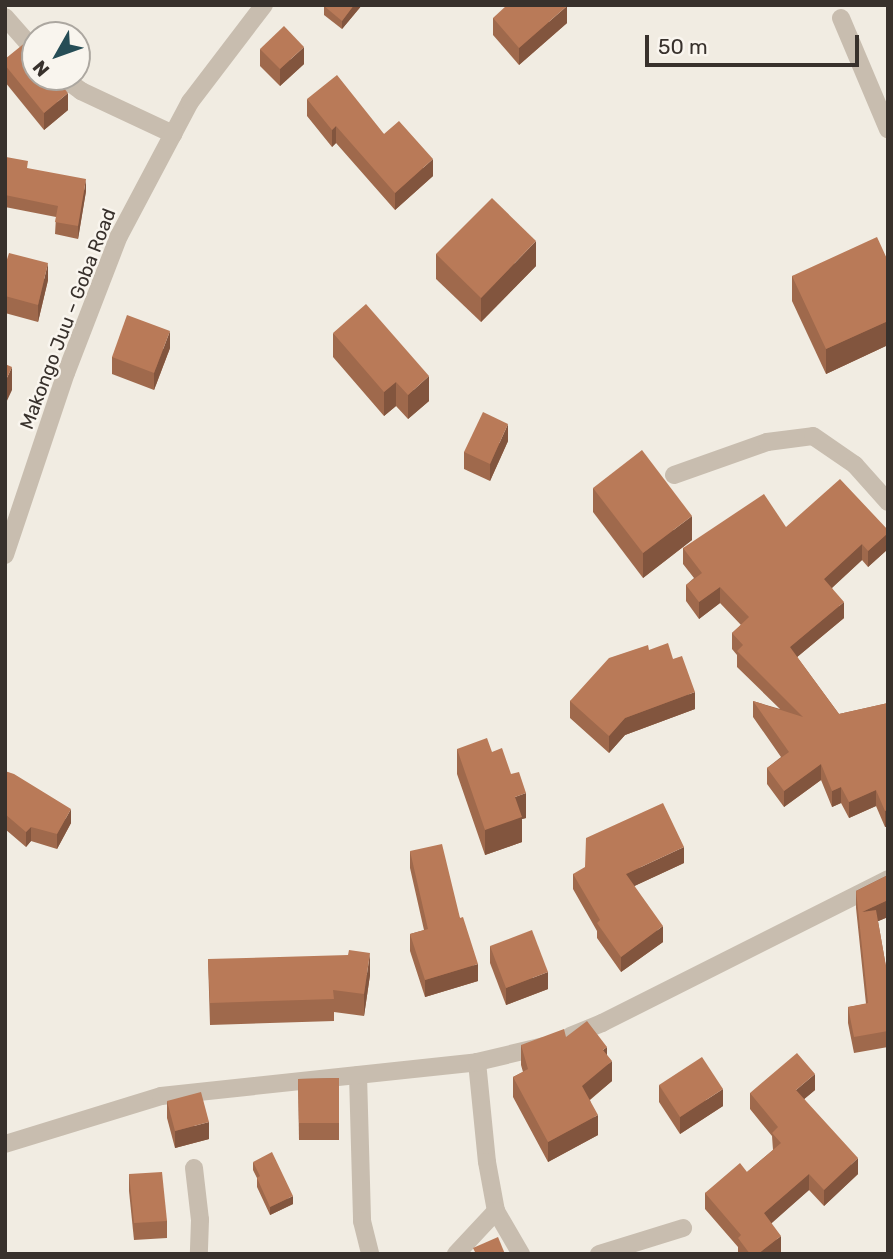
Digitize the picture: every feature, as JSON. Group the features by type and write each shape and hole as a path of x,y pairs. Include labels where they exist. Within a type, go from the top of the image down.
{"street":[{"name":"Makongo Juu – Goba Road","path":"5,555 66,373 119,236 190,102 264,5"},
{"path":"5,17 21,35"},
{"path":"841,18 888,129"},
{"path":"81,91 173,134"},
{"path":"674,475 767,442 813,436 855,465 888,502"},
{"path":"5,1144 161,1096 477,1062 520,1054 602,1023 888,879"},
{"path":"477,1062 487,1162 496,1211 521,1254"},
{"path":"358,1075 362,1221 370,1254"},
{"path":"194,1168 200,1220 199,1254"},
{"path":"456,1254 496,1211"},
{"path":"599,1254 683,1228"}],"building":[{"path":"324,5 354,5 342,21"},
{"path":"507,5 567,6 519,48 493,18"},
{"path":"284,26 304,47 280,69 260,49"},
{"path":"21,46 21,85 5,65 5,59"},
{"path":"337,75 384,134 399,121 433,159 395,193 336,126 332,130 307,99"},
{"path":"26,91 66,91 68,93 44,113"},
{"path":"6,157 28,161 27,168 86,179 78,226 55,222 58,206 5,195"},
{"path":"492,198 536,241 481,298 436,254"},
{"path":"877,237 888,261 888,321 826,349 792,276"},
{"path":"9,253 48,263 38,305 5,296 5,266"},
{"path":"366,304 429,376 408,395 396,382 384,392 333,333"},
{"path":"127,315 170,331 154,373 112,357"},
{"path":"5,364 12,367 5,382"},
{"path":"483,412 508,424 490,464 464,452"},
{"path":"642,450 692,516 643,553 593,488"},
{"path":"840,479 888,533 868,551 862,544 824,579 844,602 790,647 839,714 888,703 888,809 885,811 876,790 849,802 841,787 832,791 821,764 784,791 767,768 789,752 753,701 803,717 737,651 743,645 732,633 749,617 720,587 699,602 686,585 702,573 683,548 764,494 786,527"},
{"path":"668,643 673,659 682,656 695,692 625,718 609,736 570,701 609,658 648,645 649,650"},
{"path":"487,738 492,752 502,748 511,774 519,772 526,793 515,797 522,817 485,830 457,749"},
{"path":"5,771 71,809 57,834 31,827 26,832 5,814"},
{"path":"663,803 684,847 626,874 663,926 621,957 597,923 600,920 573,874 585,867 586,838"},
{"path":"442,844 460,918 463,917 478,964 425,980 410,934 428,929 410,851"},
{"path":"888,875 888,900 862,912 876,910 888,978 888,1031 854,1037 848,1007 868,1003 856,891"},
{"path":"532,930 548,972 506,988 490,946"},
{"path":"349,950 370,953 364,994 333,990 334,999 210,1003 208,959 348,955"},
{"path":"587,1021 607,1047 603,1050 612,1061 582,1086 598,1115 548,1142 513,1077 528,1069 521,1045 564,1029 566,1037"},
{"path":"797,1053 815,1074 796,1090 858,1158 824,1190 809,1174 764,1213 781,1236 758,1254 750,1254 738,1238 741,1235 705,1193 740,1163 747,1172 781,1143 772,1133 778,1127 750,1093"},
{"path":"702,1057 723,1089 680,1117 659,1085"},
{"path":"339,1078 339,1123 299,1123 298,1079"},
{"path":"201,1092 209,1122 175,1131 167,1101"},
{"path":"272,1152 293,1196 270,1207 253,1162"},
{"path":"162,1172 167,1221 134,1223 129,1174"},
{"path":"498,1237 505,1254 476,1254 473,1248"}]}
